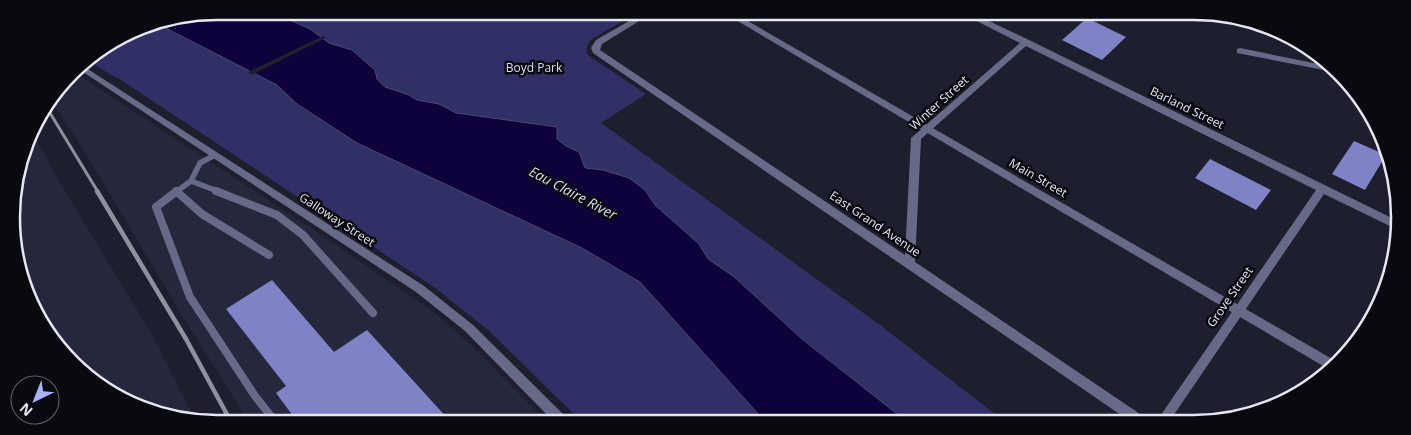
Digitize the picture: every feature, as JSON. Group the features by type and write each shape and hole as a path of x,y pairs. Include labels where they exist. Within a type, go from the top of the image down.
{"street":[{"name":"East Grand Avenue","path":"636,20 600,41 595,48 600,55 910,263 1132,415"},
{"name":"Main Street","path":"740,20 1327,363"},
{"name":"Barland Street","path":"980,20 1391,223"},
{"name":"Winter Street","path":"910,263 916,138 1026,42"},
{"path":"1240,51 1323,68"},
{"name":"Galloway Street","path":"86,70 420,289 469,328 557,415"},
{"name":"Grove Street","path":"1167,415 1322,189"}],"lane":[{"path":"215,155 200,163 191,181 156,207 190,297 255,396 270,415"},
{"path":"191,181 277,215 303,235 374,313"},
{"path":"176,191 202,214 269,255"}],"shaded area":[{"path":"80,76 311,228 431,310 472,346 540,415 245,415 181,314 89,159 55,105"},
{"path":"36,139 59,181 153,336 191,413 154,405 130,395 108,382 87,366 69,348 46,316 30,281 20,230 20,205 24,179 30,154"}],"green space":[{"name":"Boyd Park","path":"290,20 624,20 592,39 587,47 587,52 589,56 646,94 601,123 880,325 996,415 898,415 802,339 733,276 708,259 699,244 655,205 645,190 603,170 585,168 579,152 557,139 557,127 455,113 439,104 417,100 409,95 385,87 352,50 329,43 310,29"},
{"path":"165,27 277,85 297,104 582,248 640,282 759,415 575,415 488,330 434,287 121,80 93,64 130,40"}],"water":[{"name":"Eau Claire River","path":"205,20 290,20 310,29 329,43 352,50 375,70 377,79 385,87 409,95 417,100 439,104 456,113 557,127 557,139 579,152 585,168 603,170 629,178 645,190 655,205 699,244 708,259 733,276 802,339 898,415 759,415 640,282 582,248 357,143 297,104 277,85 165,27"}],"pier":[{"path":"323,36 326,38 252,75 248,72"}],"building":[{"path":"1085,20 1091,20 1126,37 1102,60 1062,40"},
{"path":"1354,141 1380,153 1383,161 1365,190 1332,174"},
{"path":"1210,159 1271,190 1256,210 1195,178"},
{"path":"272,280 334,352 367,330 444,415 292,415 276,393 286,386 226,309"}],"railway":[{"path":"50,113 98,192"},
{"path":"97,191 186,339 227,415"}]}
